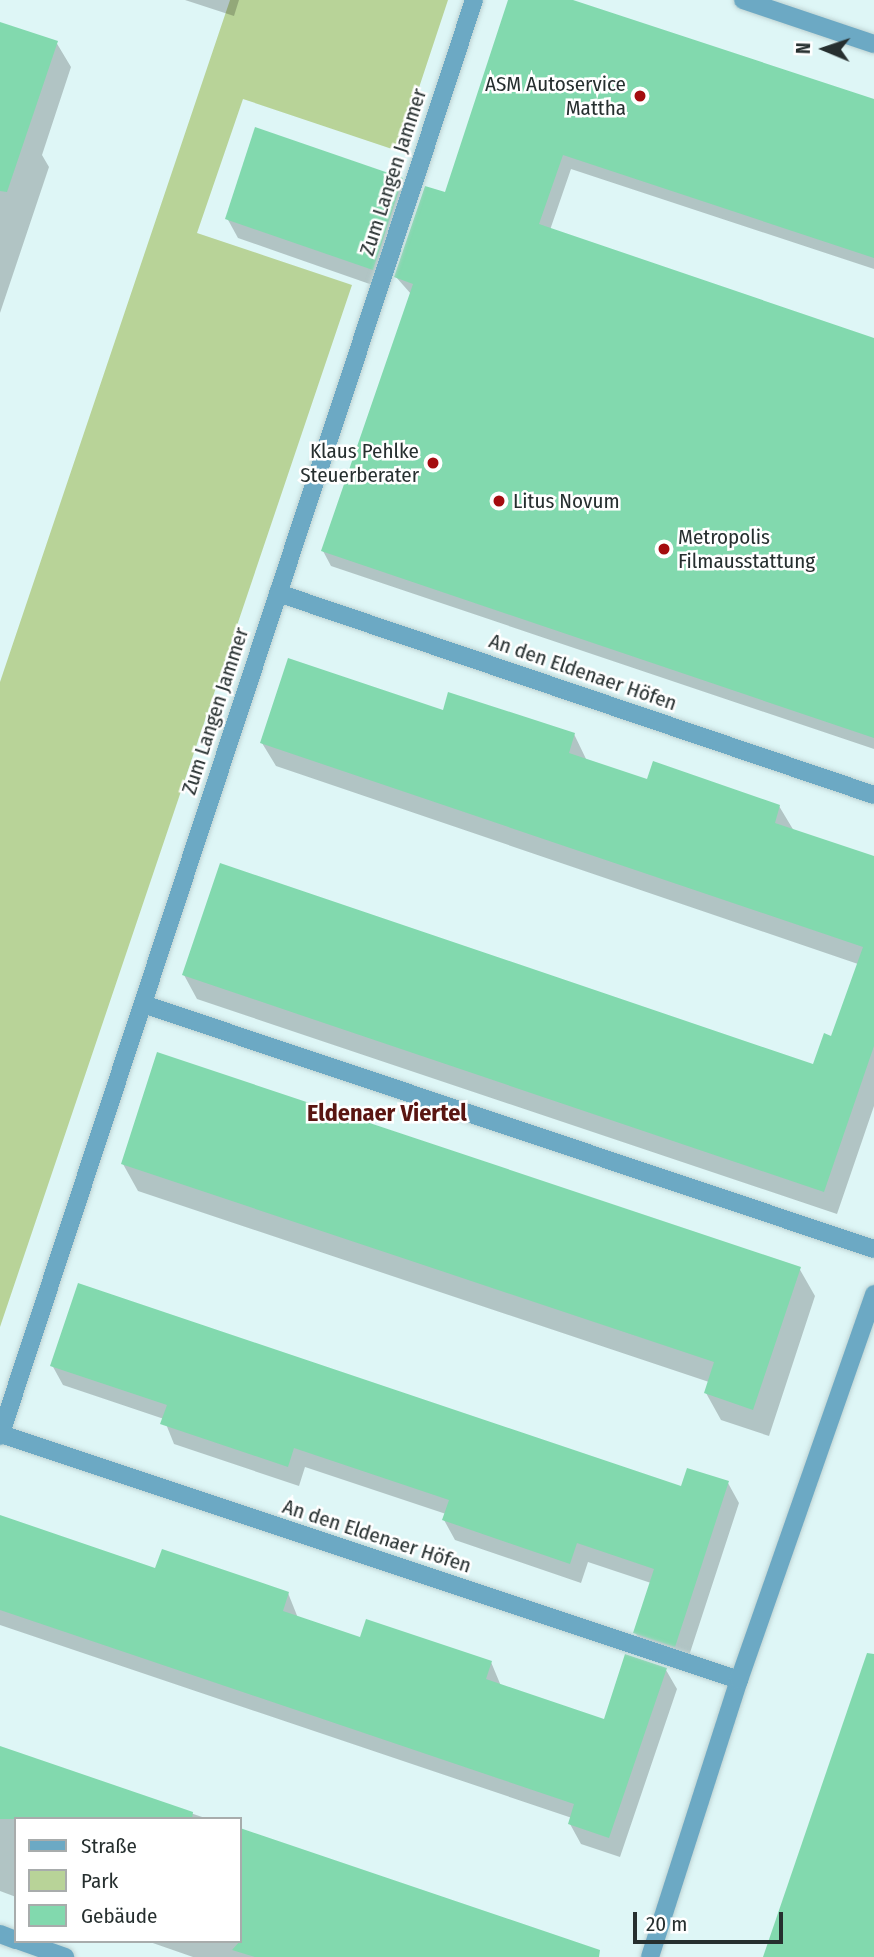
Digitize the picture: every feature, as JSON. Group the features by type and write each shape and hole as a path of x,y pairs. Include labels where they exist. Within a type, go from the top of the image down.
{"street":[{"name":"Zum Langen Jammer","path":"0,1435 474,0"},
{"path":"743,0 874,44"},
{"name":"An den Eldenaer Höfen","path":"278,593 874,795"},
{"path":"143,1004 874,1250"},
{"path":"650,1957 739,1680 874,1294"},
{"name":"An den Eldenaer Höfen","path":"0,1435 739,1680"},
{"path":"26,1943 65,1957"}],"green space":[{"path":"230,0 448,0 398,151 243,99 197,233 352,285 0,1327 0,682"}],"building":[{"path":"508,0 573,0 874,99 874,258 563,155 539,224 874,338 874,738 321,551 413,284 394,277 425,186 445,192"},
{"path":"0,22 58,41 7,192 0,191"},
{"path":"255,127 403,178 373,270 225,219"},
{"path":"288,658 443,710 448,692 575,733 569,753 647,779 653,761 780,805 775,823 874,856 874,1046 824,1192 182,975 220,863 813,1064 824,1033 831,1036 863,947 260,743"},
{"path":"157,1052 801,1267 753,1410 704,1393 714,1362 121,1164"},
{"path":"78,1283 681,1486 687,1468 729,1481 675,1647 633,1633 654,1569 577,1543 570,1564 442,1520 449,1500 294,1448 288,1467 160,1424 167,1405 50,1366"},
{"path":"0,1515 155,1568 162,1549 248,1578 289,1592 283,1611 360,1637 366,1619 492,1661 486,1679 604,1719 625,1654 667,1668 609,1838 568,1824 574,1804 0,1610"},
{"path":"867,1653 874,1654 874,1957 763,1957"},
{"path":"0,1746 193,1812 192,1817 0,1819"},
{"path":"242,1829 600,1950 599,1957 255,1957 232,1950 238,1943 242,1943"}],"place":[{"name":"ASM Autoservice Mattha","path":"640,96"},
{"name":"Klaus Pehlke Steuerberater","path":"433,463"},
{"name":"Litus Novum","path":"499,501"},
{"name":"Metropolis Filmausstattung","path":"664,549"}],"district":[{"name":"Eldenaer Viertel","path":"387,1114"}]}
